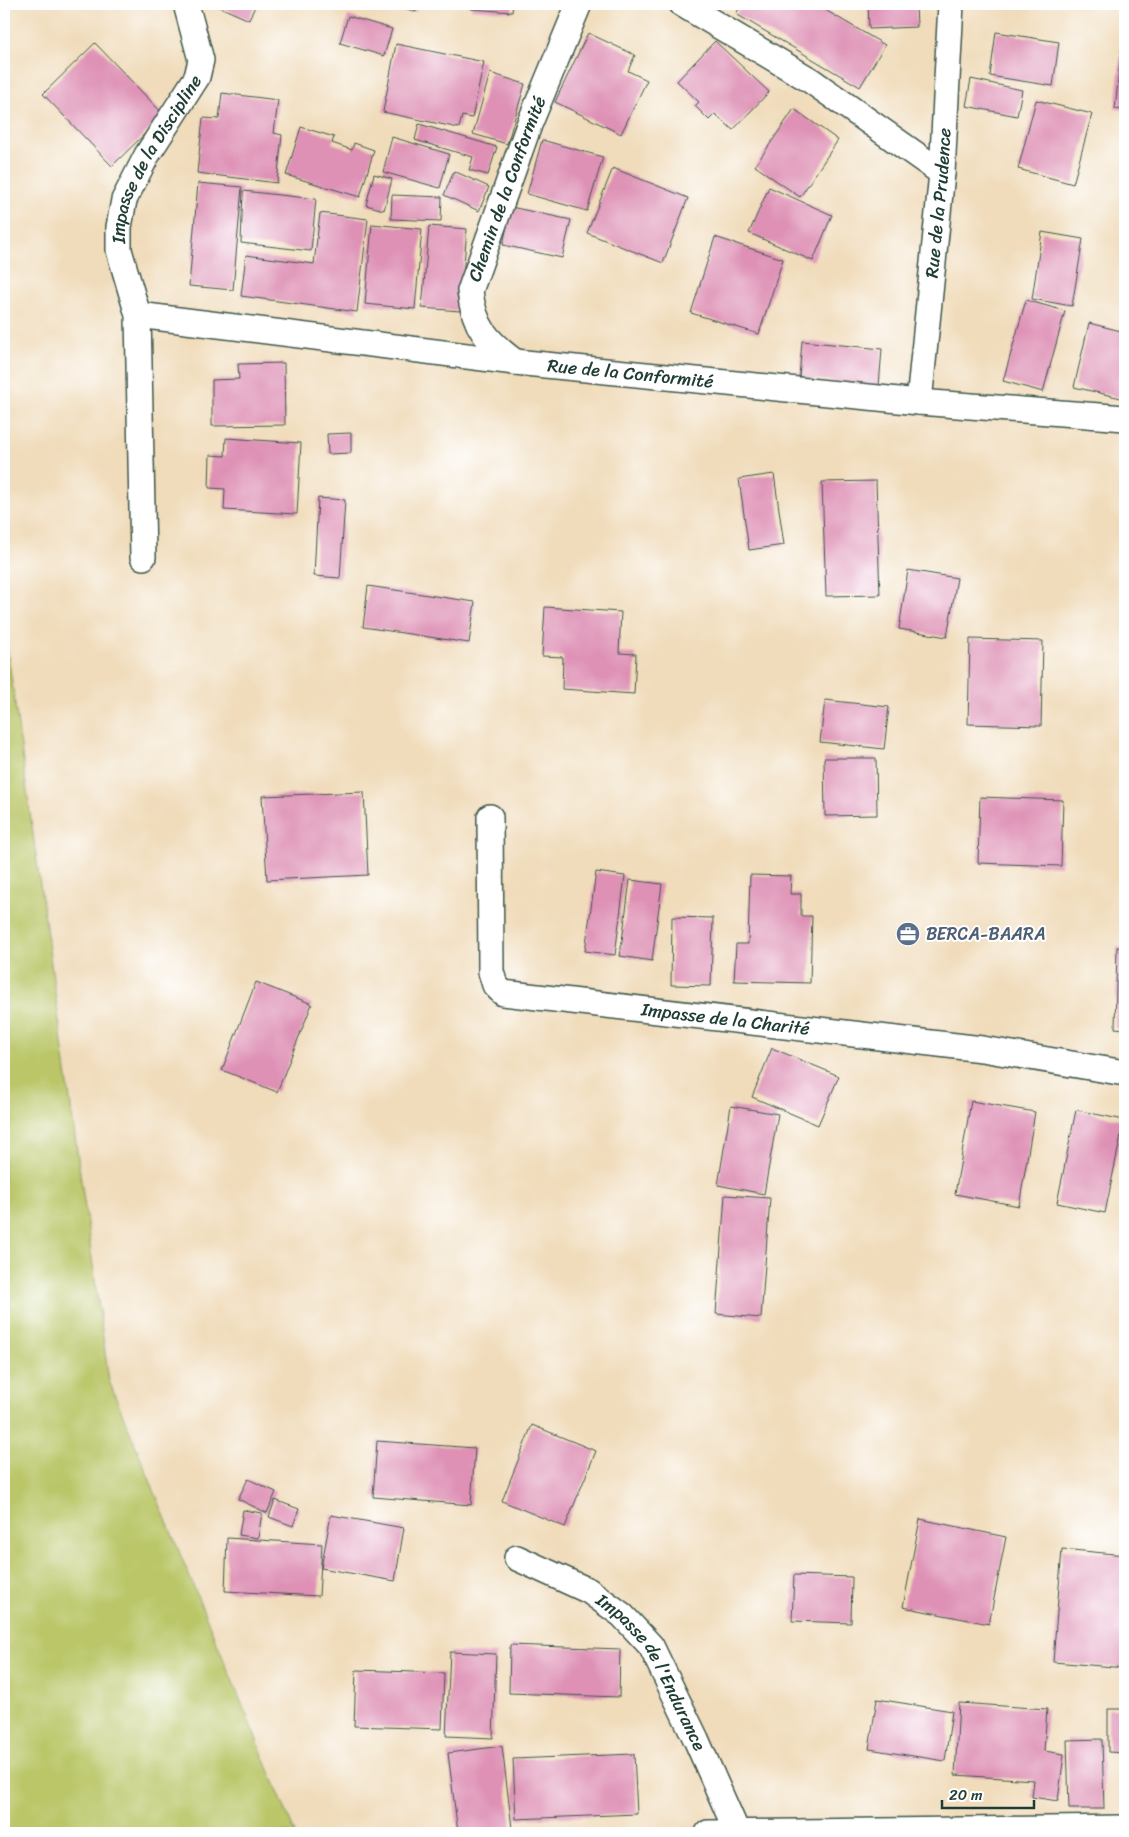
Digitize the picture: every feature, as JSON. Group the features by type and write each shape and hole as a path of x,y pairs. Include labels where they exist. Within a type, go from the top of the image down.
{"street":[{"name":"Impasse de la Discipline","path":"143,557 138,315 119,250 119,227 124,200 148,155 197,77 201,60 186,4"},
{"name":"Chemin de la Conformité","path":"515,362 496,348 480,329 472,310 470,291 529,125 579,4"},
{"path":"682,4 810,80 942,173"},
{"name":"Rue de la Prudence","path":"919,402 942,173 951,4"},
{"name":"Rue de la Conformité","path":"138,315 515,362 919,402 1125,418"},
{"name":"Impasse de la Charité","path":"490,816 491,972 495,985 502,993 982,1049 1125,1073"},
{"name":"Impasse de l'Endurance","path":"517,1558 589,1591 622,1615 651,1646 696,1738 736,1832"},
{"path":"708,1833 1125,1828"}],"green space":[{"path":"4,625 109,1381 295,1833 4,1833"}],"building":[{"path":"213,4 256,4 249,20"},
{"path":"392,4 418,4 416,12"},
{"path":"472,4 513,4 512,12 471,9"},
{"path":"742,4 815,4 885,45 860,87 736,14"},
{"path":"868,4 916,4 917,27 869,29"},
{"path":"348,16 392,29 384,56 340,43"},
{"path":"996,32 1059,42 1053,86 990,76"},
{"path":"588,33 635,55 628,71 647,80 621,134 555,102"},
{"path":"715,41 769,92 733,130 715,114 709,120 695,106 699,102 677,81"},
{"path":"95,43 164,115 112,166 43,94"},
{"path":"1122,43 1125,43 1125,110 1115,109"},
{"path":"396,44 484,62 472,118 462,116 459,128 383,112"},
{"path":"490,73 525,84 507,144 473,134"},
{"path":"971,79 1022,90 1017,116 966,106"},
{"path":"222,93 278,100 274,133 282,135 277,183 197,173 203,118 219,119"},
{"path":"1036,100 1092,114 1073,184 1018,169"},
{"path":"794,109 838,140 800,197 755,166"},
{"path":"419,124 497,147 488,175 469,170 473,157 415,140"},
{"path":"301,127 334,137 332,143 352,150 354,143 374,150 360,197 286,175"},
{"path":"392,137 449,154 440,188 383,172"},
{"path":"542,140 603,157 587,211 527,194"},
{"path":"613,168 688,198 663,263 587,233"},
{"path":"454,171 489,187 479,211 444,195"},
{"path":"374,174 392,179 384,210 366,205"},
{"path":"198,183 242,187 233,290 189,286"},
{"path":"769,187 832,215 813,261 749,233"},
{"path":"243,191 316,199 311,251 241,243"},
{"path":"392,195 442,197 441,221 391,219"},
{"path":"511,207 571,220 562,258 503,245"},
{"path":"320,213 368,219 357,312 241,296 246,255 314,264"},
{"path":"372,224 422,229 415,309 365,304"},
{"path":"429,226 467,229 460,311 422,308"},
{"path":"1042,232 1083,239 1072,306 1032,299"},
{"path":"715,237 783,259 759,334 691,313"},
{"path":"1026,300 1065,311 1043,392 1003,381"},
{"path":"1089,323 1125,332 1125,399 1074,387"},
{"path":"802,341 882,349 879,386 799,378"},
{"path":"284,363 285,425 212,426 212,380 239,379 238,364"},
{"path":"351,433 351,453 328,454 327,434"},
{"path":"226,438 301,443 297,514 224,510 225,489 209,488 210,455 225,456"},
{"path":"774,474 784,545 749,550 739,479"},
{"path":"876,481 880,595 826,596 822,482"},
{"path":"318,498 345,500 340,578 314,576"},
{"path":"908,570 957,578 947,637 899,629"},
{"path":"368,586 475,602 469,643 363,627"},
{"path":"545,607 621,612 619,653 636,654 634,694 562,689 563,657 542,656"},
{"path":"970,639 1043,641 1041,726 968,724"},
{"path":"825,700 889,707 884,749 820,742"},
{"path":"824,758 876,758 877,815 825,816"},
{"path":"364,792 368,875 267,880 262,796"},
{"path":"980,797 1063,800 1061,866 978,863"},
{"path":"596,872 625,876 615,955 585,951"},
{"path":"750,875 791,876 790,894 801,894 801,916 812,916 810,983 734,981 736,944 748,944"},
{"path":"630,880 662,884 652,961 620,956"},
{"path":"672,917 713,918 711,986 671,985"},
{"path":"1117,947 1125,948 1125,1029 1115,1028"},
{"path":"256,982 312,1004 277,1092 222,1070"},
{"path":"772,1048 839,1076 818,1125 752,1097"},
{"path":"971,1101 1035,1112 1019,1206 955,1194"},
{"path":"731,1106 778,1114 764,1194 718,1185"},
{"path":"1076,1110 1124,1120 1105,1213 1057,1203"},
{"path":"725,1195 770,1198 761,1318 716,1314"},
{"path":"532,1425 596,1451 565,1527 502,1501"},
{"path":"377,1441 475,1448 471,1505 373,1497"},
{"path":"248,1479 276,1492 267,1513 238,1499"},
{"path":"275,1500 299,1509 293,1526 269,1517"},
{"path":"243,1510 262,1513 258,1538 239,1535"},
{"path":"331,1515 404,1528 395,1581 321,1568"},
{"path":"920,1519 1006,1537 989,1624 903,1607"},
{"path":"227,1538 322,1544 319,1596 225,1591"},
{"path":"1062,1549 1125,1555 1125,1668 1053,1662"},
{"path":"794,1575 852,1577 851,1623 792,1621"},
{"path":"510,1645 620,1649 619,1697 509,1693"},
{"path":"450,1652 496,1654 493,1738 446,1736"},
{"path":"356,1670 444,1673 442,1729 354,1726"},
{"path":"877,1699 952,1711 945,1761 869,1749"},
{"path":"959,1703 1047,1709 1044,1751 1064,1754 1058,1801 1032,1797 1034,1780 955,1775"},
{"path":"1108,1709 1125,1709 1125,1753 1108,1752"},
{"path":"1102,1739 1104,1809 1069,1809 1067,1740"},
{"path":"502,1746 512,1828 458,1833 448,1753"},
{"path":"634,1754 637,1814 516,1819 513,1759"}],"place":[{"name":"BERCA-BAARA","path":"908,934"}]}
